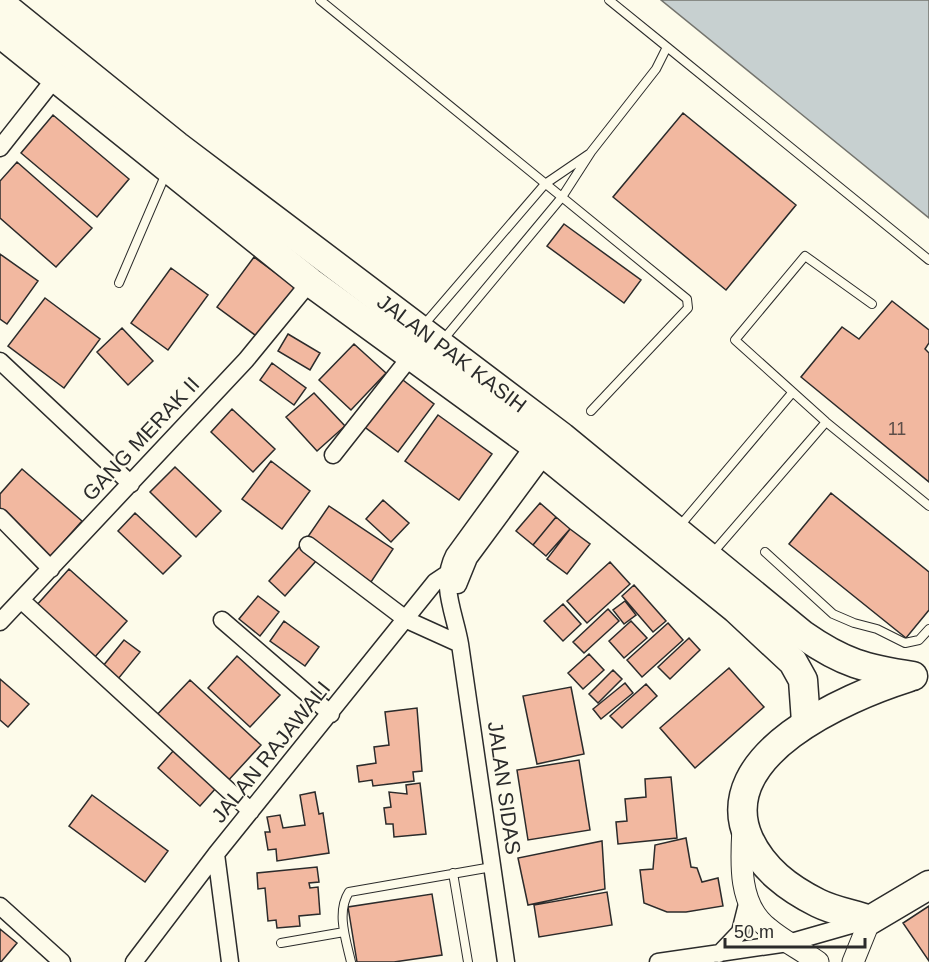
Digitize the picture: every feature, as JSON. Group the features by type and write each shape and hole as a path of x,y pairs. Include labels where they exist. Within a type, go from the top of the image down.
{"highway":[{"name":"JALAN PAK KASIH","path":"0,3 423,344 540,450 694,573 778,646 793,662 803,680 806,722"},
{"name":"JALAN PAK KASIH","path":"0,33 310,282 423,344 562,437 803,635 840,659 857,666 921,674"},
{"path":"921,674 866,691 806,722 776,747 758,766 749,781 744,805 744,826 756,852 770,870 789,887 820,904 870,920 929,885"}],"street":[{"path":"0,148 57,77"},
{"name":"GANG MERAK II","path":"0,622 246,360 310,282"},
{"path":"333,455 423,344"},
{"path":"0,360 131,484"},
{"name":"JALAN RAJAWALI","path":"134,962 216,854 407,620 435,582 454,574 476,548 540,450"},
{"path":"0,517 51,569"},
{"path":"308,545 407,620 460,644"},
{"name":"JALAN SIDAS","path":"454,574 456,621 506,962"},
{"path":"21,600 251,811"},
{"path":"222,620 331,714"},
{"path":"744,826 743,877 748,900 761,922 818,962"},
{"path":"216,854 231,962"},
{"path":"719,954 740,932 748,900"},
{"path":"0,906 62,962"},
{"path":"658,962 691,960 788,943 870,920"},
{"path":"853,962 870,920"}],"lane":[{"path":"320,0 688,302 688,308 591,411"},
{"path":"609,0 787,142 929,260"},
{"path":"423,344 562,197 591,152 656,69 667,47"},
{"path":"423,344 545,184 591,152"},
{"path":"119,284 168,168"},
{"path":"872,304 805,256 735,340 792,393 929,506"},
{"path":"676,531 792,393"},
{"path":"709,557 826,422"},
{"path":"765,552 833,614 844,620 877,628 905,643 919,640 929,629"},
{"path":"351,962 344,932 343,908 350,892 492,867"},
{"path":"453,873 468,962"},
{"path":"281,943 344,932"}],"shaded area":[{"path":"661,0 929,0 929,218"}],"building":[{"path":"683,113 796,205 726,290 613,197"},
{"path":"53,115 129,179 97,217 21,153"},
{"path":"17,162 92,228 56,267 0,218 0,181"},
{"path":"564,224 641,280 624,303 547,246"},
{"path":"0,254 38,281 7,324 0,319"},
{"path":"254,257 296,288 259,338 217,307"},
{"path":"171,268 208,295 168,350 131,323"},
{"path":"45,298 100,339 64,388 8,346"},
{"path":"892,301 929,330 929,343 925,349 929,353 929,482 801,377 842,327 859,339"},
{"path":"122,328 153,361 128,385 97,352"},
{"path":"288,334 320,353 310,370 278,351"},
{"path":"354,344 386,373 351,410 319,380"},
{"path":"272,363 306,388 294,405 260,380"},
{"path":"399,377 434,404 398,452 362,425"},
{"path":"314,393 345,426 317,451 286,417"},
{"path":"232,409 275,449 253,472 211,432"},
{"path":"438,415 492,454 459,500 405,461"},
{"path":"271,461 310,491 282,529 242,499"},
{"path":"175,467 221,511 196,537 150,492"},
{"path":"22,469 82,521 50,557 0,513 0,494"},
{"path":"831,493 929,572 929,610 906,638 789,544"},
{"path":"383,500 409,523 391,542 366,519"},
{"path":"540,503 556,517 533,545 516,531"},
{"path":"329,506 393,549 371,582 307,538"},
{"path":"135,513 181,556 163,574 118,531"},
{"path":"556,517 570,529 546,556 533,545"},
{"path":"570,529 590,544 567,574 547,559"},
{"path":"300,546 316,561 285,596 269,581"},
{"path":"610,562 630,584 587,623 567,601"},
{"path":"69,569 127,621 94,658 36,606"},
{"path":"634,585 666,621 653,632 622,596"},
{"path":"258,596 279,612 260,636 239,619"},
{"path":"625,601 636,615 624,624 613,610"},
{"path":"563,604 581,624 563,641 544,621"},
{"path":"608,609 619,621 584,653 573,642"},
{"path":"284,621 319,647 305,666 270,641"},
{"path":"631,621 647,638 624,658 609,641"},
{"path":"668,623 683,640 642,677 627,660"},
{"path":"689,638 700,650 670,679 658,667"},
{"path":"124,640 140,652 118,679 103,666"},
{"path":"589,654 604,670 583,689 568,673"},
{"path":"237,656 280,695 250,727 208,688"},
{"path":"729,668 764,707 695,768 660,728"},
{"path":"613,670 622,679 598,703 589,694"},
{"path":"0,679 29,704 8,727 0,720"},
{"path":"190,680 261,745 225,784 153,719"},
{"path":"625,683 633,693 601,719 593,709"},
{"path":"646,684 657,696 622,728 610,716"},
{"path":"571,687 584,754 537,764 523,696"},
{"path":"417,708 422,771 413,772 414,781 373,786 372,780 359,782 357,766 376,763 374,747 389,745 385,712"},
{"path":"174,750 216,788 200,806 158,768"},
{"path":"579,760 590,830 528,840 517,770"},
{"path":"671,777 677,838 618,844 616,822 627,821 625,799 646,797 645,779"},
{"path":"420,783 426,834 394,837 393,824 386,824 384,808 391,807 389,792 407,794 406,785"},
{"path":"315,792 319,814 323,813 329,853 277,861 276,849 268,850 265,832 270,832 267,817 280,815 283,828 305,825 300,795"},
{"path":"92,795 168,851 145,882 69,826"},
{"path":"686,838 691,867 697,868 702,882 718,878 723,906 686,912 667,912 644,903 640,870 653,869 655,845"},
{"path":"602,841 605,889 528,905 518,858"},
{"path":"317,867 319,882 309,883 310,888 318,887 320,914 299,916 300,926 277,928 276,920 268,921 265,888 258,889 257,873"},
{"path":"607,892 612,925 539,937 534,905"},
{"path":"432,894 442,955 394,962 357,962 348,907"},
{"path":"929,906 929,961 903,923"},
{"path":"0,929 17,943 1,962 0,962"}]}
